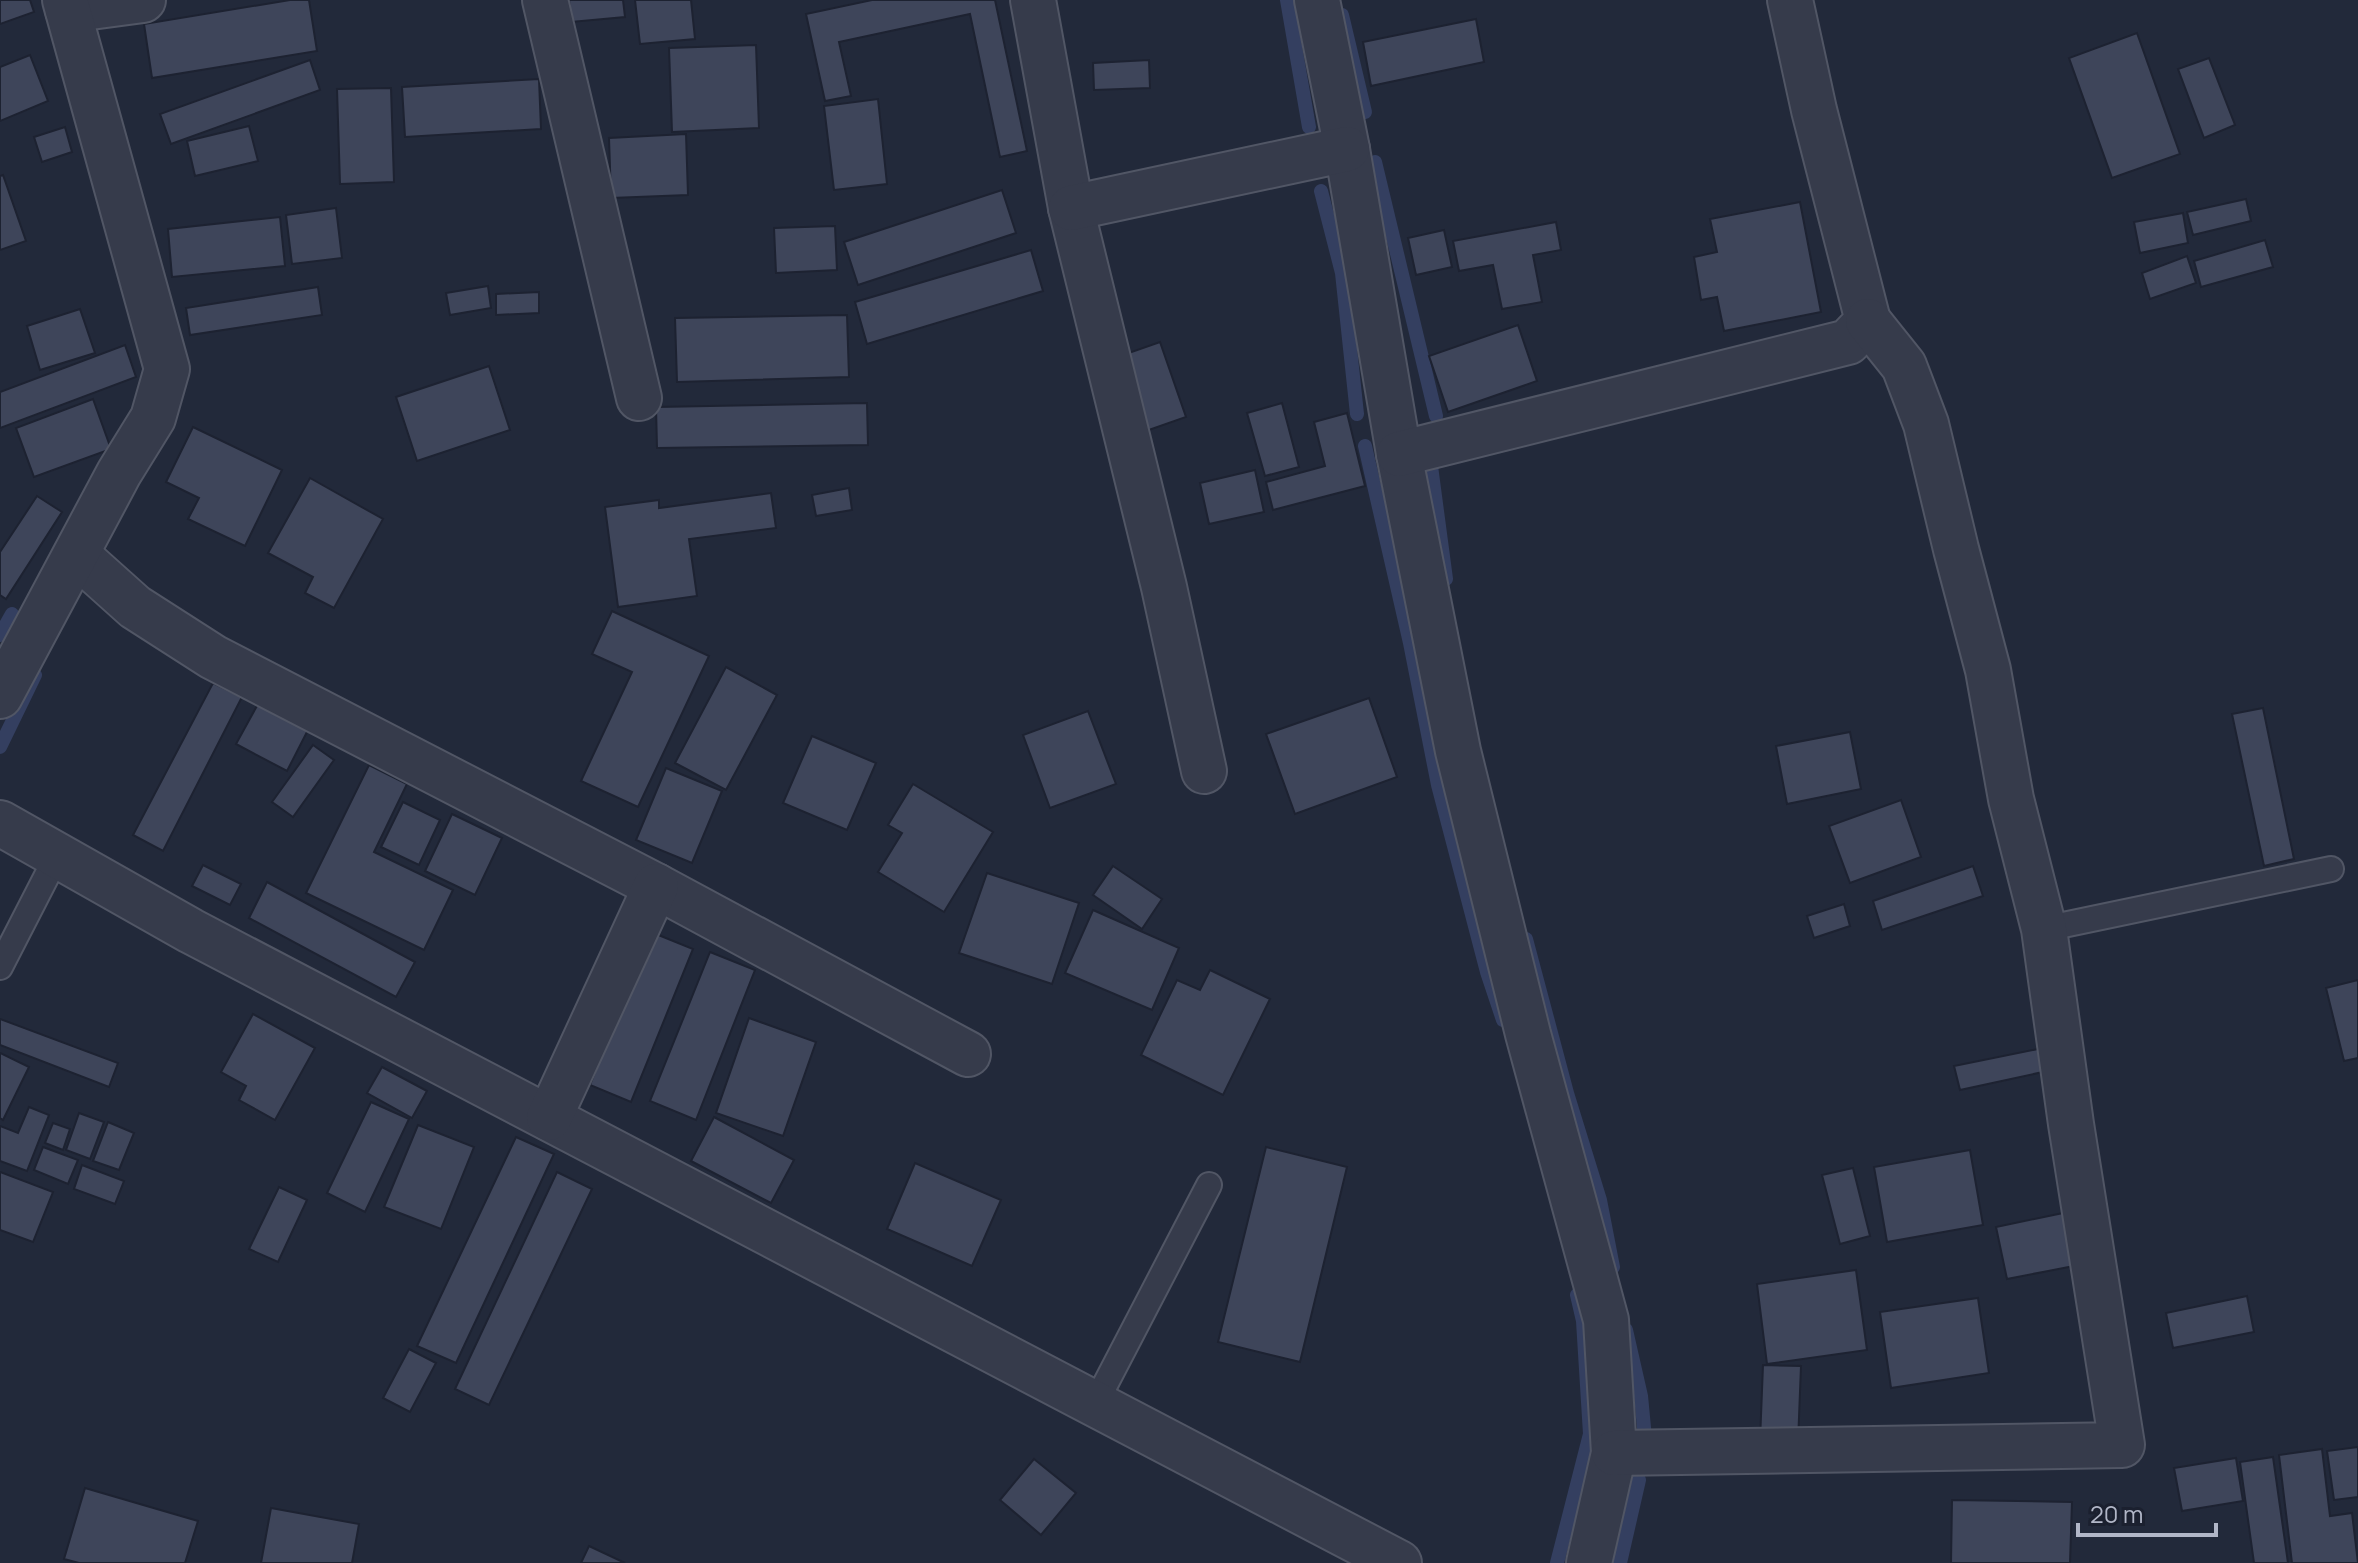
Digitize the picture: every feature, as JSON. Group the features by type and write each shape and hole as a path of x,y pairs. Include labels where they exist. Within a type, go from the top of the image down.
{"street":[{"path":"0,696 119,473 153,418 167,369 66,5 143,0"},
{"path":"545,0 639,398"},
{"path":"1033,0 1071,208 1164,587 1204,771"},
{"path":"1317,0 1347,149 1399,454 1458,751 1528,1034 1606,1320 1614,1453 1589,1563"},
{"path":"1614,1453 2122,1445 2071,1124 2044,929 2011,799 1988,670 1926,424 1904,366 1868,321 1814,110 1790,0"},
{"path":"1071,208 1347,149"},
{"path":"1399,454 1848,342 1868,321"},
{"path":"77,555 135,607 213,657 656,886 968,1054"},
{"path":"0,823 191,931 1399,1563"},
{"path":"549,1118 656,886"}],"lane":[{"path":"0,967 57,856"},
{"path":"2044,929 2331,869"},
{"path":"1095,1404 1209,1185"}],"building":[{"path":"0,0 30,0 34,12 0,24"},
{"path":"290,0 309,0 317,51 152,78 144,24"},
{"path":"569,0 623,0 625,17 571,22"},
{"path":"635,0 691,0 695,39 640,44"},
{"path":"872,0 995,0 1027,151 1000,157 970,14 839,42 851,96 825,101 806,14"},
{"path":"1476,19 1484,62 1371,86 1363,42"},
{"path":"2137,33 2180,154 2112,178 2069,58"},
{"path":"756,45 759,128 672,132 669,48"},
{"path":"30,55 48,101 0,121 0,67"},
{"path":"2209,58 2235,125 2204,138 2178,69"},
{"path":"310,60 320,90 171,144 160,114"},
{"path":"1149,60 1150,88 1094,90 1093,63"},
{"path":"539,79 541,129 405,137 402,87"},
{"path":"391,88 394,182 340,184 337,89"},
{"path":"878,99 887,184 834,190 824,106"},
{"path":"249,126 258,161 195,176 187,141"},
{"path":"65,127 72,152 42,162 34,137"},
{"path":"686,134 688,195 611,198 609,138"},
{"path":"3,175 26,241 0,250 0,176"},
{"path":"1002,190 1016,233 858,285 844,242"},
{"path":"2246,199 2251,221 2193,235 2187,212"},
{"path":"1800,202 1821,312 1724,331 1717,297 1701,300 1694,257 1717,252 1710,219"},
{"path":"336,208 342,258 292,264 286,215"},
{"path":"2183,213 2188,243 2140,253 2134,222"},
{"path":"280,217 285,266 172,277 168,229"},
{"path":"1556,222 1561,250 1533,255 1542,302 1502,309 1493,265 1459,271 1453,241"},
{"path":"835,226 837,270 776,273 774,228"},
{"path":"1444,230 1452,267 1416,275 1408,238"},
{"path":"2265,240 2273,267 2201,287 2194,261"},
{"path":"1031,250 1043,291 867,344 855,302"},
{"path":"2187,256 2196,283 2150,299 2142,273"},
{"path":"488,286 491,308 450,315 446,293"},
{"path":"318,287 322,315 190,335 186,308"},
{"path":"539,292 539,313 496,315 496,294"},
{"path":"80,309 95,353 40,370 27,326"},
{"path":"847,315 849,377 677,382 675,318"},
{"path":"1518,325 1537,381 1448,412 1429,356"},
{"path":"1160,342 1186,417 1146,431 1120,356"},
{"path":"125,345 136,377 0,428 0,392"},
{"path":"489,366 510,430 417,461 396,397"},
{"path":"93,399 111,449 34,477 16,428"},
{"path":"867,403 868,445 657,448 656,407"},
{"path":"1282,403 1299,467 1265,476 1247,413"},
{"path":"1347,413 1365,486 1273,510 1266,482 1325,466 1314,422"},
{"path":"193,427 282,470 245,546 188,519 199,498 166,482"},
{"path":"1255,470 1264,512 1209,524 1200,483"},
{"path":"310,478 383,519 334,608 305,593 313,577 268,553"},
{"path":"849,488 852,510 816,516 812,495"},
{"path":"771,493 776,528 689,539 697,596 618,607 605,507 659,500 659,508"},
{"path":"37,496 62,512 6,599 0,595 0,552"},
{"path":"612,611 709,656 638,807 581,781 632,672 592,654"},
{"path":"726,667 777,695 726,790 675,763"},
{"path":"213,683 242,697 163,851 133,835"},
{"path":"1369,698 1397,777 1295,814 1266,734"},
{"path":"258,704 308,730 287,771 236,744"},
{"path":"2263,708 2294,859 2264,866 2232,714"},
{"path":"1088,711 1116,784 1050,808 1023,735"},
{"path":"1850,732 1861,789 1787,804 1776,746"},
{"path":"812,736 876,763 847,830 783,803"},
{"path":"313,745 334,760 293,817 272,802"},
{"path":"369,765 407,784 374,852 453,890 424,950 306,893"},
{"path":"666,768 722,791 692,863 636,840"},
{"path":"913,784 993,832 944,912 878,872 902,833 888,825"},
{"path":"1901,800 1921,857 1850,883 1829,826"},
{"path":"403,802 440,820 419,865 381,847"},
{"path":"452,814 502,838 475,895 425,871"},
{"path":"203,865 241,884 230,905 192,886"},
{"path":"1113,866 1162,899 1142,929 1093,895"},
{"path":"1973,866 1983,896 1882,930 1873,901"},
{"path":"987,873 1079,903 1052,984 959,953"},
{"path":"267,882 415,962 396,997 249,918"},
{"path":"1844,904 1850,926 1814,938 1807,916"},
{"path":"1093,910 1179,948 1152,1010 1065,973"},
{"path":"651,932 693,949 631,1102 590,1085"},
{"path":"710,952 755,970 696,1120 650,1101"},
{"path":"1210,970 1270,999 1223,1095 1141,1055 1177,980 1200,990"},
{"path":"2358,980 2358,1058 2344,1061 2326,988"},
{"path":"253,1014 315,1048 275,1120 239,1100 246,1086 221,1072"},
{"path":"749,1018 816,1042 783,1136 716,1113"},
{"path":"0,1019 118,1063 109,1087 0,1045"},
{"path":"2038,1049 2043,1072 1960,1090 1954,1066"},
{"path":"0,1053 29,1067 3,1120 0,1118"},
{"path":"382,1067 427,1091 412,1118 367,1093"},
{"path":"371,1102 409,1119 365,1212 327,1193"},
{"path":"29,1107 49,1115 27,1171 0,1161 0,1126 18,1133"},
{"path":"79,1113 104,1122 90,1159 66,1150"},
{"path":"714,1117 794,1160 771,1203 691,1161"},
{"path":"108,1122 134,1133 119,1170 93,1161"},
{"path":"53,1123 70,1129 63,1150 45,1143"},
{"path":"418,1125 474,1147 441,1229 384,1207"},
{"path":"516,1137 554,1154 456,1363 417,1346"},
{"path":"43,1147 78,1160 68,1184 34,1170"},
{"path":"1266,1147 1347,1167 1300,1362 1218,1342"},
{"path":"1970,1150 1983,1225 1887,1242 1874,1167"},
{"path":"915,1163 1001,1200 972,1266 887,1229"},
{"path":"82,1165 124,1181 115,1204 74,1189"},
{"path":"1853,1168 1870,1236 1840,1244 1822,1175"},
{"path":"0,1172 53,1192 33,1242 0,1230"},
{"path":"557,1172 592,1189 489,1405 455,1389"},
{"path":"279,1187 307,1200 278,1262 249,1249"},
{"path":"2068,1212 2079,1265 2007,1279 1996,1227"},
{"path":"1856,1270 1867,1350 1767,1364 1757,1284"},
{"path":"2247,1296 2254,1332 2173,1348 2166,1313"},
{"path":"1978,1298 1989,1373 1891,1388 1880,1312"},
{"path":"409,1349 436,1363 410,1412 383,1398"},
{"path":"1763,1365 1801,1366 1798,1443 1760,1441"},
{"path":"2358,1447 2358,1497 2334,1500 2327,1451"},
{"path":"2322,1449 2330,1516 2352,1513 2358,1563 2292,1563 2279,1455"},
{"path":"2273,1457 2288,1563 2254,1563 2240,1462"},
{"path":"2236,1458 2243,1501 2182,1511 2174,1468"},
{"path":"1034,1459 1076,1493 1041,1535 1000,1500"},
{"path":"85,1488 198,1521 185,1563 79,1563 64,1559"},
{"path":"1952,1500 2072,1502 2070,1563 1951,1563"},
{"path":"271,1508 359,1524 352,1563 261,1563"},
{"path":"589,1546 625,1563 581,1563"}],"waterway":[{"path":"1287,0 1309,127"},
{"path":"1342,15 1365,112"},
{"path":"1375,162 1436,416"},
{"path":"1321,191 1342,273 1357,414"},
{"path":"1365,446 1410,643 1438,785 1487,972 1503,1020"},
{"path":"1444,455 1431,466 1446,579"},
{"path":"0,635 12,614"},
{"path":"0,747 35,675"},
{"path":"1526,939 1567,1093 1600,1200 1613,1267"},
{"path":"1557,1563 1590,1434 1583,1321 1577,1295"},
{"path":"1626,1330 1641,1396 1645,1438"},
{"path":"1620,1563 1639,1480"}]}
